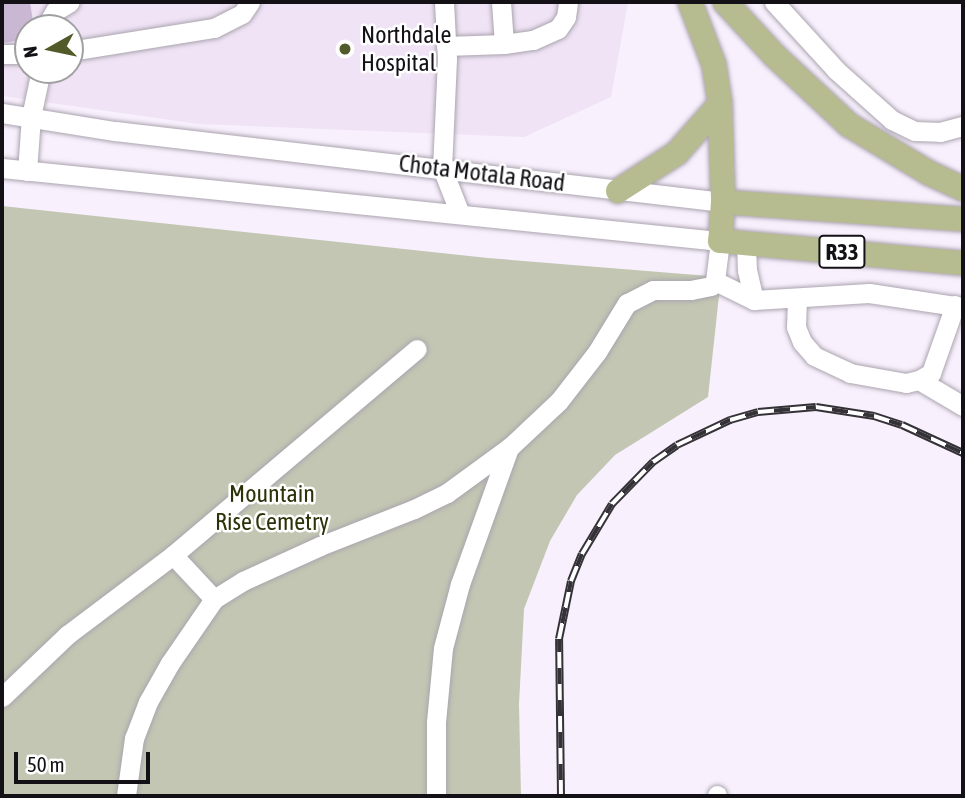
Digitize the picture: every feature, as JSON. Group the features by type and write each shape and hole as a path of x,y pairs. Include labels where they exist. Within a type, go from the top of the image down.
{"main road":[{"path":"691,2 715,65 720,104 723,202 720,241"},
{"path":"725,2 775,56 849,125 929,173 963,189"},
{"path":"618,191 677,153 720,104"},
{"name":"Chota Motala Road","path":"723,202 963,219"},
{"name":"Chota Motala Road","path":"720,241 963,263"}],"street":[{"path":"53,14 70,2"},
{"path":"84,49 214,28 242,14 250,2"},
{"path":"444,2 446,46 442,168 460,214"},
{"path":"501,2 504,44"},
{"path":"446,46 533,40 558,29 566,17 568,2"},
{"path":"774,2 836,70 892,120 915,131 940,132 963,126"},
{"path":"27,171 31,117 38,84"},
{"name":"Chota Motala Road","path":"2,113 115,131 723,202"},
{"name":"Chota Motala Road","path":"2,168 720,241"},
{"path":"715,281 720,241"},
{"path":"746,243 747,270 754,300"},
{"path":"715,281 754,300 869,293 959,306 931,373 906,383 850,373 814,356 802,342 796,327 797,299"},
{"path":"126,796 134,738 148,702 170,663 214,599 243,581 447,493 510,447 559,401 597,352 627,303 653,290 703,288 715,281"},
{"path":"2,697 67,635 173,555 417,349"},
{"path":"919,380 963,406"},
{"path":"436,796 436,722 443,648 460,584 510,447"},
{"path":"173,555 214,599"}],"shaded area":[{"name":"Northdale Hospital","path":"2,2 628,2 611,97 524,137 198,124 2,96"}],"green space":[{"name":"Mountain Rise Cemetry","path":"2,206 488,258 721,277 708,397 615,455 577,495 550,541 524,609 519,704 521,796 2,796"}],"building":[{"path":"2,2 30,2 32,14 14,14 14,41 2,43"}],"railway":[{"path":"561,796 559,639 571,581 582,554 612,504 653,462 677,445 730,420 758,412 816,407 874,416 902,425 963,453"}],"place":[{"name":"Northdale Hospital","path":"345,49"}]}
